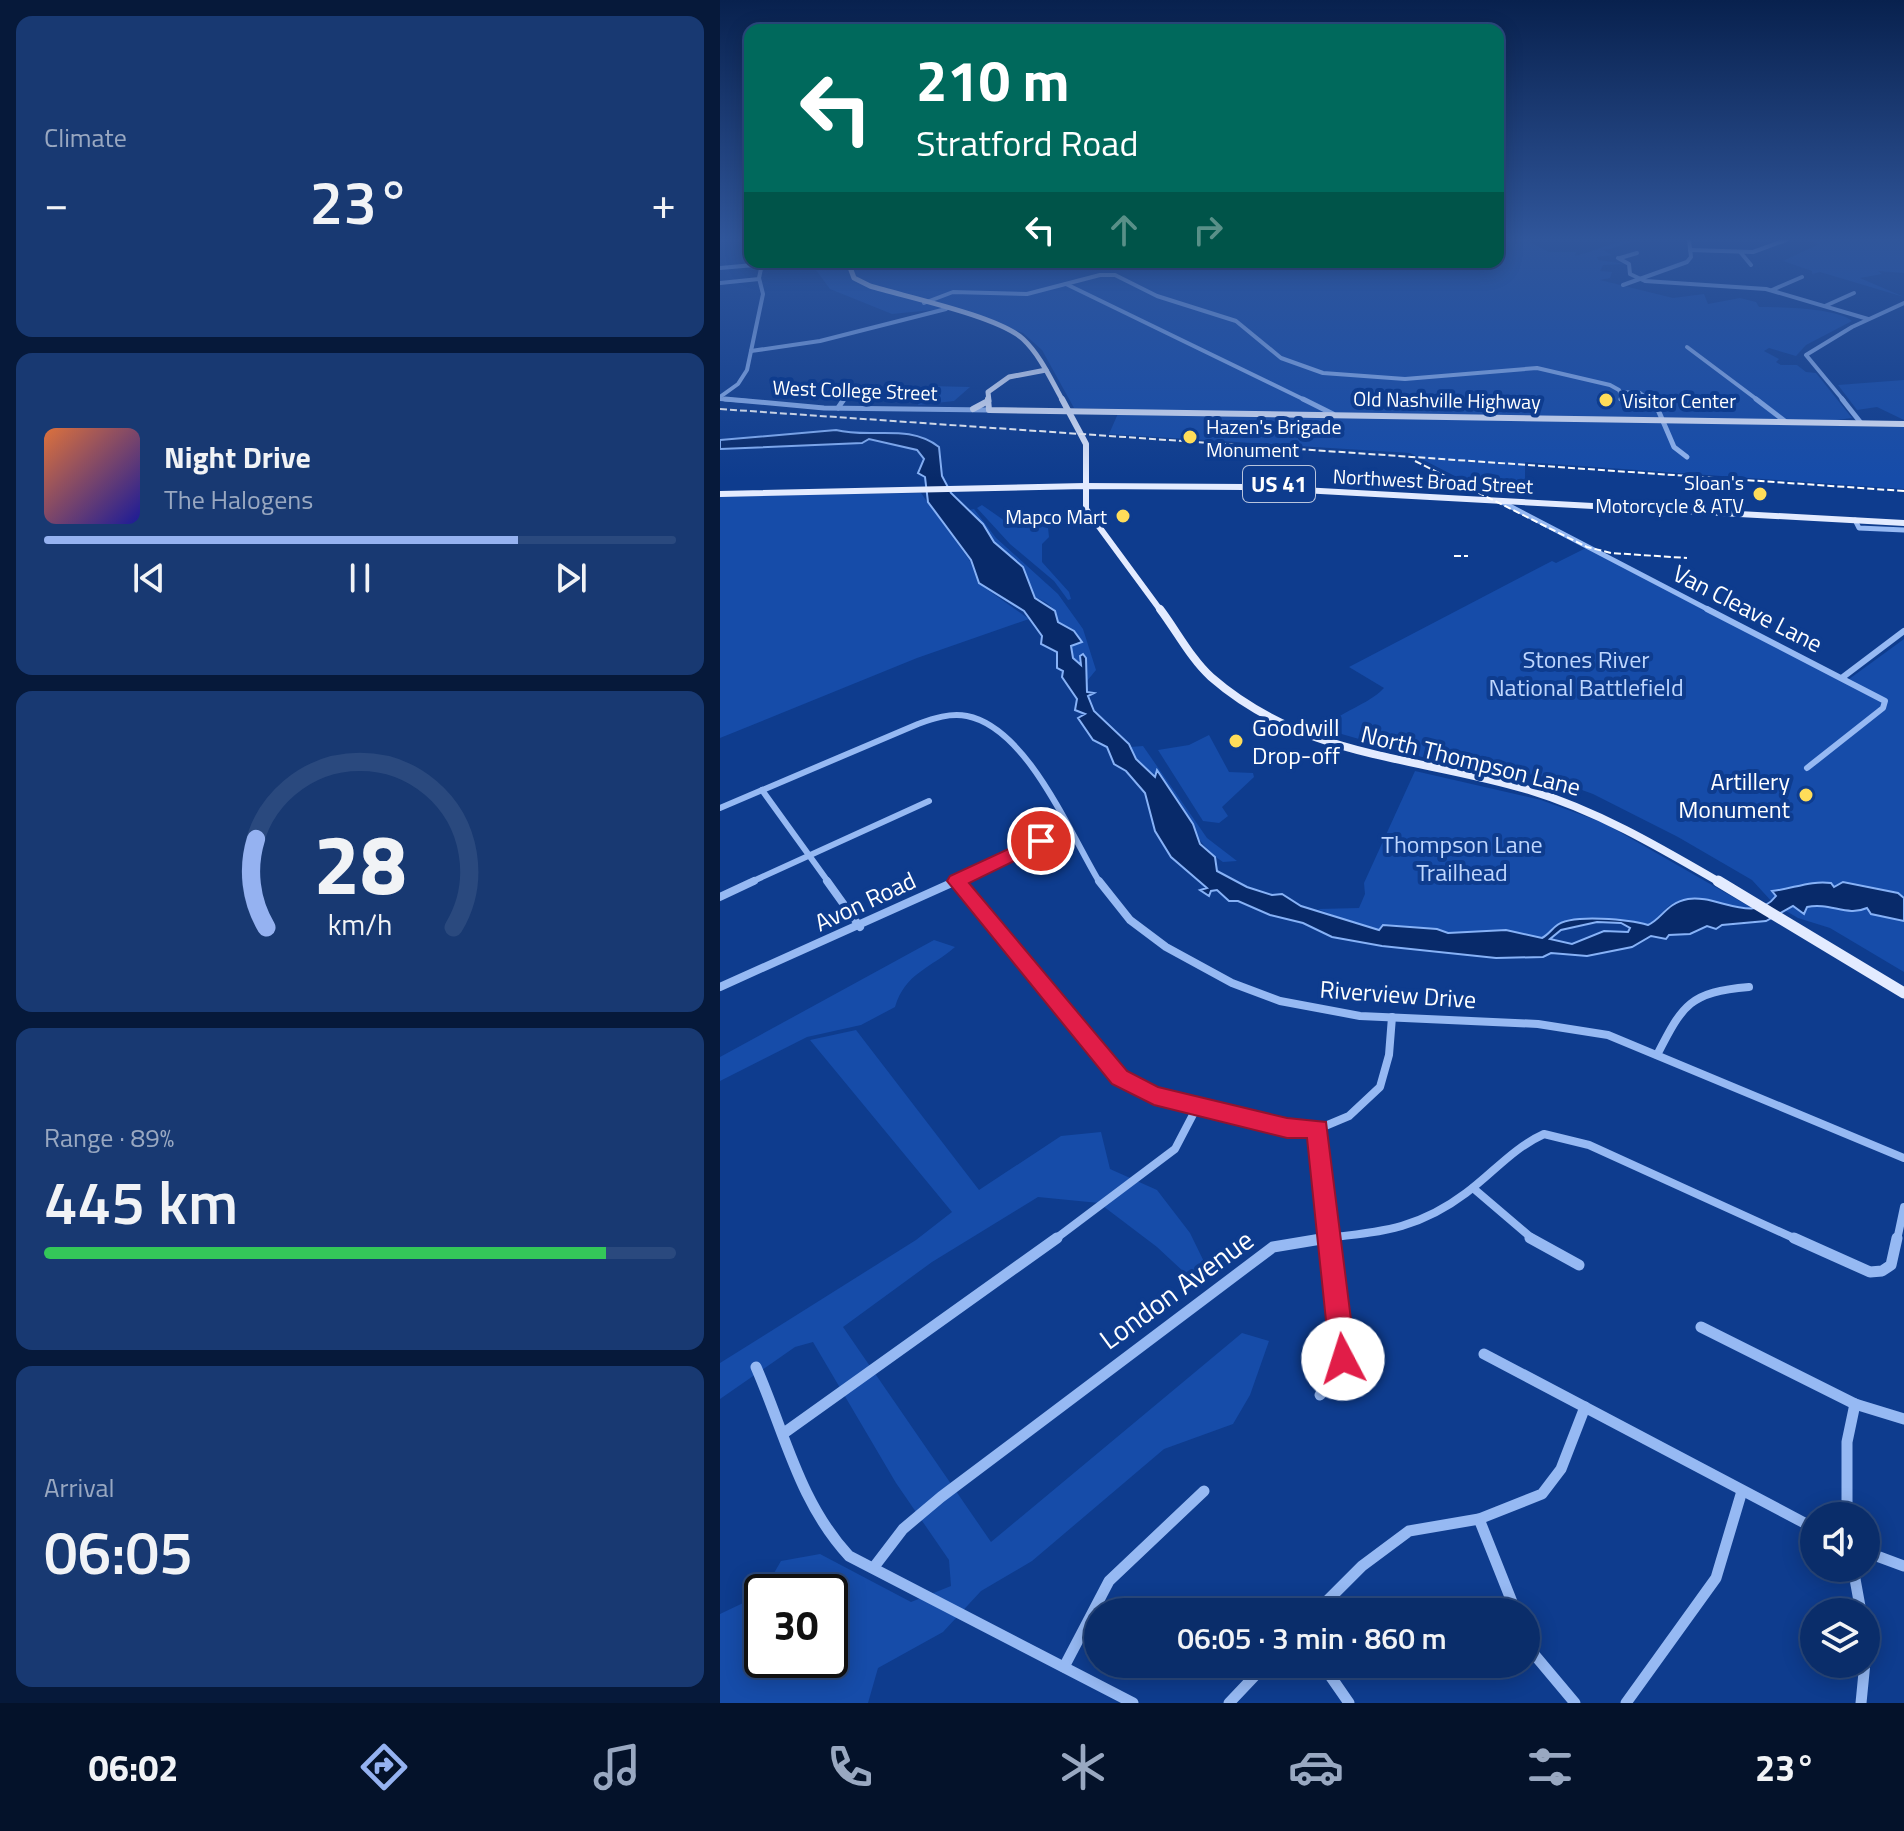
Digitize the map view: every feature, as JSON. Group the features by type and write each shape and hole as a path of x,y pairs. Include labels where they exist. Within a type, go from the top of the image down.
{"main road":[{"name":"North Thompson Lane","path":"981,319 1020,336 1032,347 1086,444 1089,462 1085,484 1086,509 1196,660 1226,690 1254,709 1311,738 1353,751 1499,783 1575,805 1635,833 1904,993"},
{"path":"989,410 988,392 999,381 1046,370"},
{"path":"973,409 988,401"},
{"name":"Old Nashville Highway","path":"989,410 1904,424"},
{"name":"Northwest Broad Street","path":"720,492 1206,484 1904,520"}],"street":[{"path":"720,398 746,374 758,319"},
{"path":"751,351 820,341 905,319"},
{"path":"1142,319 1333,414"},
{"path":"1231,319 1256,334 1281,358 1323,373 1397,379 1537,368 1604,383 1621,392 1640,393 1656,405 1674,447 1687,457"},
{"path":"1861,423 1837,390 1806,358 1810,351 1867,319"},
{"path":"1687,347 1786,422"},
{"path":"838,408 847,395 849,383"},
{"path":"1621,392 1619,396 1626,403 1659,411"},
{"name":"West College Street","path":"720,398 838,408 989,410"},
{"path":"1646,409 1656,405"},
{"name":"Van Cleave Lane","path":"1498,498 1881,697 1886,705 1807,768"},
{"path":"1854,518 1859,528 1904,530"},
{"path":"1843,677 1904,631"},
{"name":"Riverview Drive","path":"720,808 918,724 948,716 969,716 999,732 1038,773 1100,886 1116,907 1147,934 1178,954 1289,1005 1346,1015 1566,1025 1608,1035 1904,1158"},
{"path":"762,790 860,927"},
{"path":"720,897 929,801"},
{"name":"Avon Road","path":"720,987 860,927 1068,828"},
{"path":"956,881 1120,1078 1154,1096 1287,1128 1318,1129 1349,1116 1380,1087 1388,1063 1392,1017"},
{"path":"1657,1055 1683,1004 1697,994 1749,987"},
{"path":"784,1433 967,1305 1136,1177 1182,1140 1198,1105"},
{"path":"1318,1129 1343,1359 1334,1379 1320,1395"},
{"name":"London Avenue","path":"874,1567 903,1529 941,1497 1273,1247 1331,1236 1402,1229 1440,1211 1532,1139 1544,1134 1589,1145 1870,1272 1882,1271 1891,1265 1904,1207"},
{"path":"1473,1188 1522,1233 1579,1265"},
{"path":"1701,1327 1855,1404 1904,1419"},
{"path":"1484,1354 1800,1521"},
{"path":"756,1367 784,1433 785,1451 831,1540 849,1556 1133,1703"},
{"path":"1847,1502 1847,1442 1855,1404"},
{"path":"1330,1598 1362,1566 1409,1531 1479,1519 1542,1494 1553,1482 1585,1407"},
{"path":"1064,1667 1109,1581 1204,1491"},
{"path":"1626,1703 1716,1578 1742,1491"},
{"path":"1479,1519 1510,1598"},
{"path":"1880,1557 1904,1566"},
{"path":"1540,1661 1575,1703"},
{"path":"1229,1703 1253,1678"},
{"path":"1332,1678 1349,1703"},
{"path":"1861,1703 1863,1678"}],"green space":[{"path":"985,319 1849,319 1852,321 1806,345 1796,356 1769,348 1764,351 1779,359 1776,362 1781,365 1797,365 1806,372 1816,373 1852,418 1799,425 1904,427 1904,489 1525,462 1525,493 1484,491 1410,453 1109,434 1120,409 1074,408 1042,350 1023,333"},
{"path":"1904,380 1904,420 1877,407 1857,410 1838,385"},
{"path":"930,386 970,387 954,401 918,405 921,397 914,397 914,393 921,392 922,396"},
{"path":"921,493 970,561 978,583 1029,619 917,658 720,738 720,495"},
{"path":"982,505 1005,521 1047,518 1049,537 1042,544 1042,562 1069,592 1071,599 1068,600 1054,581 1010,544 977,508"},
{"path":"974,509 996,538 1058,594 1083,629 1096,670 1087,681 1085,657 1083,654 1082,665 1073,658 1071,646 1082,642 1058,622 1051,606 1035,598 1023,567 994,542 969,510"},
{"name":"Stones River National Battlefield","path":"1586,548 1845,682 1904,639 1904,972 1830,928 1798,918 1774,904 1752,880 1678,837 1593,794 1546,777 1422,757 1324,729 1384,688 1349,667 1552,561 1556,563"},
{"path":"1209,735 1229,772 1253,773 1254,777 1222,807 1228,816 1219,823 1203,821 1158,750 1189,745"},
{"path":"1143,746 1207,838 1237,861 1223,862 1205,846 1166,785 1139,762 1130,747"},
{"name":"Thompson Lane Trailhead","path":"1415,771 1541,800 1604,823 1752,908 1687,900 1672,904 1647,925 1616,920 1575,920 1556,926 1543,938 1506,930 1448,933 1436,929 1383,925 1380,930 1371,930 1318,909 1359,908 1365,894 1364,883"},
{"path":"934,940 955,947 905,986 895,1007 861,1025 807,1037 720,1081 720,1057"},
{"path":"856,1030 979,1190 1061,1136 1101,1132 1110,1169 1157,1190 1190,1233 1210,1274 1200,1287 1157,1247 1099,1203 1038,1197 932,1262 843,1327 991,1542 1242,1333 1269,1341 1250,1395 1233,1424 1164,1449 1032,1561 981,1591 943,1632 878,1668 868,1703 720,1703 720,1614 744,1603 744,1678 848,1678 848,1574 773,1574 781,1561 820,1554 911,1602 951,1586 949,1560 896,1483 813,1342 795,1347 720,1399 720,1363 916,1240 952,1212 810,1040"}],"shaded area":[{"path":"836,430 915,435 939,447 942,476 951,493 983,524 994,542 1023,567 1035,598 1055,611 1058,622 1074,631 1082,642 1071,646 1073,658 1081,665 1080,656 1083,654 1086,658 1087,692 1094,693 1088,696 1094,711 1129,744 1136,759 1155,777 1157,770 1193,824 1200,844 1215,857 1217,871 1247,887 1272,895 1282,894 1301,906 1379,930 1383,925 1437,929 1448,933 1506,930 1542,938 1556,926 1574,920 1616,920 1648,925 1669,907 1688,899 1757,908 1776,896 1772,891 1816,883 1831,883 1834,887 1843,882 1898,893 1904,898 1904,921 1871,914 1867,908 1852,911 1815,906 1807,907 1804,914 1793,906 1766,921 1722,925 1716,929 1707,926 1690,934 1669,935 1666,939 1651,936 1632,947 1587,956 1551,953 1543,957 1496,958 1382,946 1332,937 1303,923 1270,915 1238,901 1229,901 1217,890 1211,891 1209,896 1200,890 1207,888 1171,857 1155,831 1145,793 1126,771 1114,764 1107,747 1093,740 1078,718 1085,714 1075,710 1077,699 1062,677 1063,671 1057,668 1057,652 1041,644 1042,636 1024,611 979,583 971,560 928,502 925,477 918,473 924,459 917,450 869,439 862,443 720,449 720,440","holes":["1597,922 1621,923 1630,928 1628,932 1604,931 1572,944 1550,939 1561,930"]}],"railway":[{"path":"720,409 1904,491"},
{"path":"1415,461 1587,547 1611,553 1687,558"},
{"path":"1454,556 1468,556"}],"place":[{"name":"Visitor Center","path":"1606,400"},
{"name":"Hazen's Brigade Monument","path":"1190,437"},
{"name":"Sloan's Motorcycle & ATV","path":"1760,494"},
{"name":"Mapco Mart","path":"1123,516"},
{"name":"Goodwill Drop-off","path":"1236,741"},
{"name":"Artillery Monument","path":"1806,795"}],"route":[{"path":"1041,841 956,881 1120,1078 1154,1096 1287,1128 1318,1129 1343,1359"}]}
